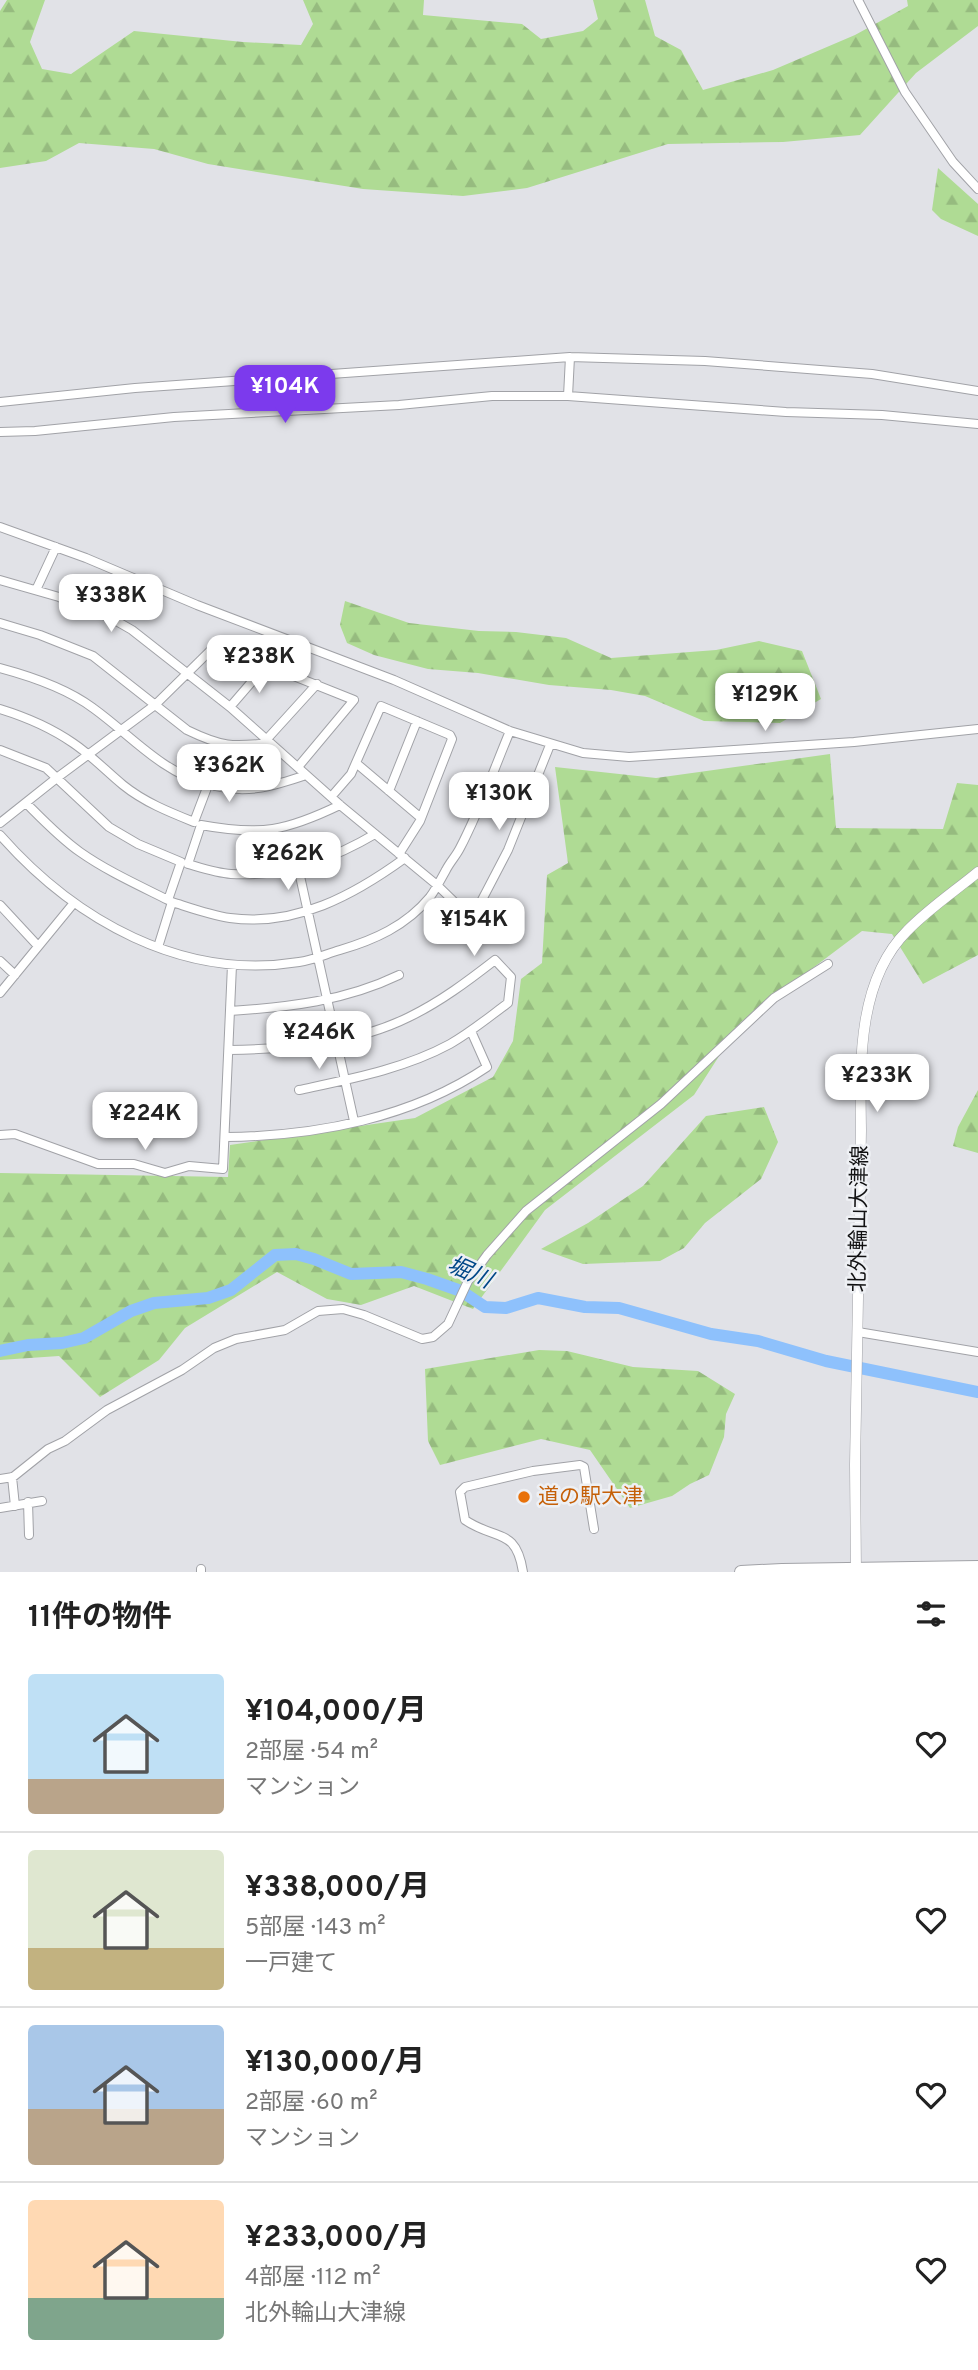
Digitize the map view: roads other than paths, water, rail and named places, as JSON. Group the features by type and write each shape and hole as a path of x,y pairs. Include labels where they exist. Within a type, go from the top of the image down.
{"highway":[{"path":"741,1572 978,1567"}],"main road":[{"name":"北外輪山大津線","path":"856,1570 861,1074 868,1007 893,947 908,930 978,872"}],"street":[{"path":"858,0 905,92 953,162 978,189"},
{"path":"568,396 570,357"},
{"path":"0,402 135,388 570,357 705,361 858,373 978,391"},
{"path":"0,432 174,417 399,405 492,396 568,396 786,412 883,415 978,424"},
{"path":"0,527 394,680 510,731 583,753 629,757 854,742 978,729"},
{"path":"36,590 56,547"},
{"path":"0,580 36,590 111,618 132,630 230,707 340,805 438,885 472,919 508,850 550,745"},
{"path":"0,622 93,656 187,730 228,746 269,741 317,684"},
{"path":"0,823 155,705 216,645 351,697 354,703 298,767"},
{"path":"230,707 267,664"},
{"path":"0,668 54,686 83,701 158,762 173,771 212,786 231,790 261,789 306,775"},
{"path":"26,803 54,832 79,852 107,870 170,901 232,918 265,919 307,911 337,901 367,885 402,856 421,818 452,739 450,735 381,706 351,774 331,797"},
{"path":"0,709 49,727 90,755 123,785 141,797 163,810 197,824 254,831 279,829 303,822 340,805"},
{"path":"388,791 417,720"},
{"path":"0,835 53,888 118,932 201,960 232,965 302,962 369,941 393,929 430,897 460,849 510,731"},
{"path":"158,947 170,901 228,746"},
{"path":"0,750 36,763 58,777 109,827 138,844 185,863 228,874 263,874 298,867 350,849 375,834"},
{"path":"356,763 421,818"},
{"path":"298,867 354,1121"},
{"path":"0,993 73,904"},
{"path":"0,905 38,946"},
{"path":"229,1050 266,1050 336,1040 387,1027 410,1017 459,988 495,960 510,977 509,1003 448,1045 416,1059 345,1080 299,1090"},
{"path":"0,961 15,975"},
{"path":"0,1479 12,1477 48,1449 65,1441 107,1410 182,1370 214,1348 236,1339 285,1330 318,1311 343,1310 364,1315 422,1339 433,1337 448,1324 468,1281 526,1211 661,1104 774,998 828,964"},
{"path":"0,1135 15,1134 97,1164 134,1164 165,1173 189,1166 223,1169 232,965"},
{"path":"230,1011 297,1006 327,1000 378,985 400,975"},
{"path":"226,1137 309,1132 443,1093 487,1067 471,1031"},
{"path":"858,1332 978,1352"},
{"path":"523,1572 520,1553 514,1544 465,1520 460,1492 465,1487 533,1471 580,1465 584,1467 594,1529"},
{"path":"12,1477 15,1506"},
{"path":"0,1508 42,1501"},
{"path":"28,1502 29,1535"}],"waterway":[{"name":"堀川","path":"0,1351 84,1338 131,1311 154,1303 208,1298 231,1290 275,1255 296,1254 351,1274 401,1272 427,1279 461,1291 485,1307 506,1308 538,1298 585,1307 619,1308 711,1334 758,1341 826,1361 978,1392"}],"place":[{"name":"道の駅大津","path":"524,1497"}]}
